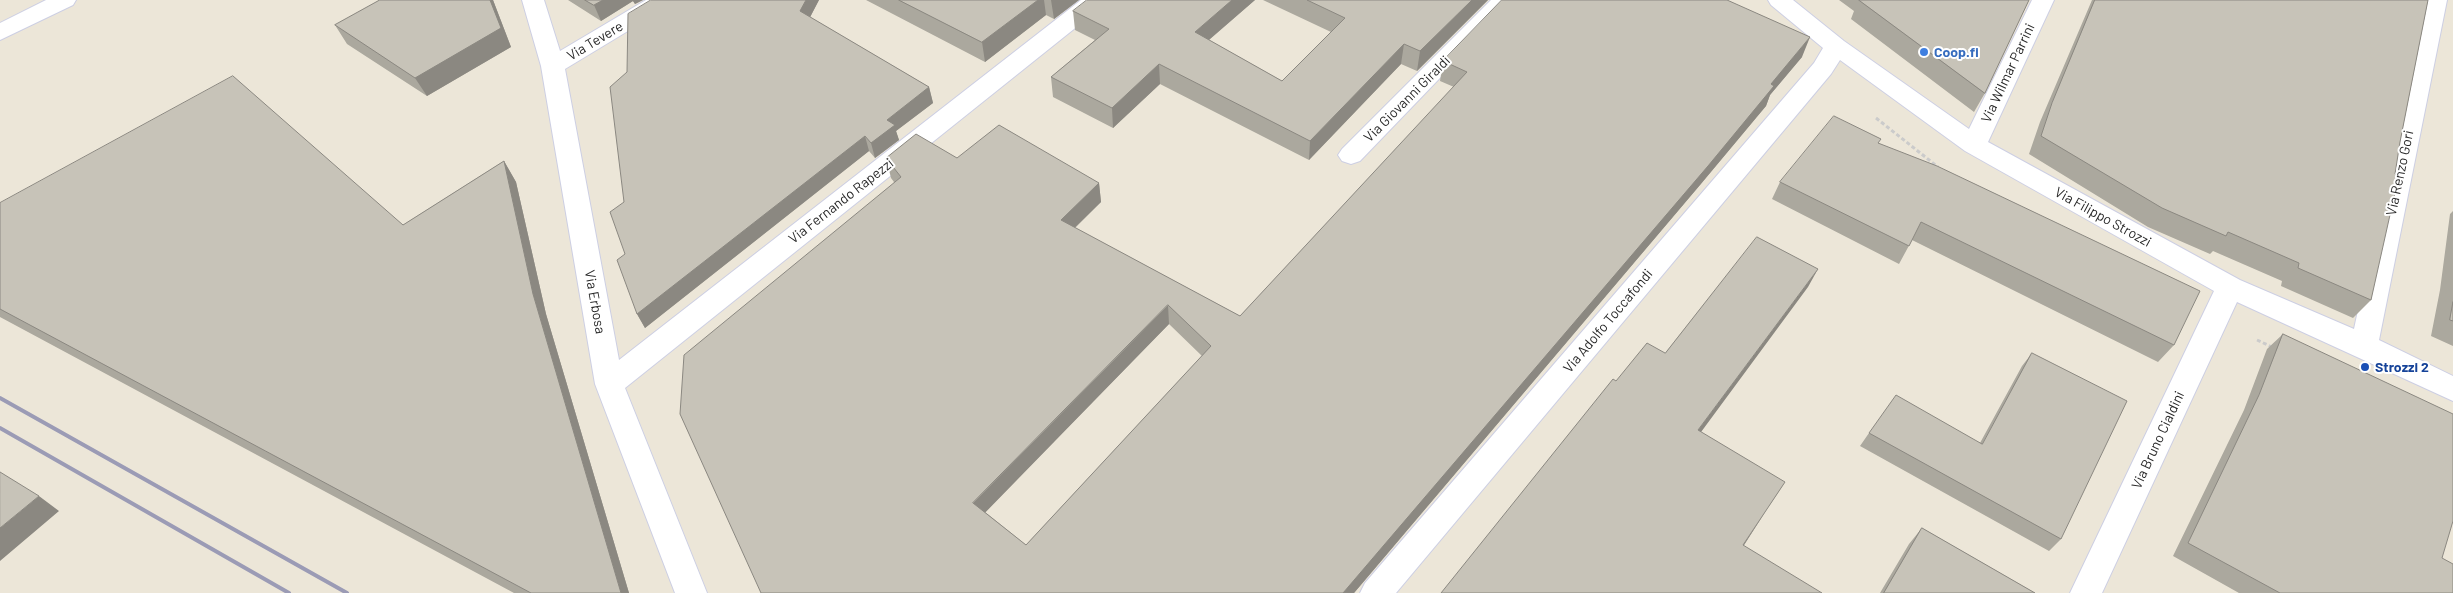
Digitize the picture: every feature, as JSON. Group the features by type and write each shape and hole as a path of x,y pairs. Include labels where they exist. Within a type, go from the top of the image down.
{"street":[{"path":"0,32 65,0"},
{"name":"Via Erbosa","path":"533,0 553,66 609,384 691,593"},
{"name":"Via Tevere","path":"553,66 663,0"},
{"name":"Via Fernando Rapezzi","path":"609,384 1096,0"},
{"name":"Via Giovanni Giraldi","path":"1352,155 1504,0"},
{"name":"Via Filippo Strozzi","path":"1780,0 1836,46 1974,145 2230,287 2364,346 2453,389"},
{"name":"Via Wilmar Parrini","path":"1974,145 2043,0"},
{"name":"Via Renzo Gori","path":"2364,346 2436,0"},
{"name":"Via Adolfo Toccafondi","path":"1376,593 1823,68 1836,46"},
{"name":"Via Bruno Cialdini","path":"2095,590 2230,287"}],"building":[{"path":"380,0 490,0 501,28 415,78 335,25"},
{"path":"585,0 603,0 594,5"},
{"path":"651,0 806,0 800,11 929,87 887,120 895,125 871,143 865,136 637,314 617,260 625,254 610,212 624,202 610,87 627,72 628,14"},
{"path":"899,0 1038,0 982,42"},
{"path":"1087,0 1232,0 1195,32 1282,81 1345,18 1307,0 1472,0 1420,51 1404,44 1310,141 1159,64 1112,108 1051,77 1109,29 1073,11"},
{"path":"1502,0 1727,0 1810,37 1771,84 1774,86 1708,166 1343,593 761,593 680,414 684,355 901,177 886,158 916,134 957,158 999,125 1099,183 1061,220 1240,316 1467,72 1443,61","holes":["1168,305 1211,346 1026,545 973,503"]},
{"path":"1859,0 2029,0 1985,93"},
{"path":"2095,0 2428,0 2400,142 2395,174 2399,175 2371,300 2298,268 2299,263 2228,232 2226,236 2162,208 2041,136 2052,103"},
{"path":"233,76 403,225 504,161 533,294 621,593 531,593 0,309 0,203"},
{"path":"1834,116 1881,139 1878,143 1937,166 2200,291 2174,345 1921,222 1909,246 1780,182"},
{"path":"1757,237 1818,269 1698,430 1785,482 1743,545 1822,593 1441,593 1613,379 1616,381 1647,343 1665,353"},
{"path":"2453,302 2453,321 2450,320"},
{"path":"2283,334 2453,414 2453,521 2442,558 2453,564 2453,593 2280,593 2188,543 2259,395"},
{"path":"2032,353 2127,401 2061,539 1869,433 1896,395 1982,444"},
{"path":"0,472 39,496 0,528"},
{"path":"1922,528 2035,593 1884,593"}],"railway":[{"path":"0,398 347,593"},
{"path":"0,428 289,593"}],"place":[{"name":"Coop.fi","path":"1924,52"},
{"name":"Strozzi 2","path":"2365,367"}]}
